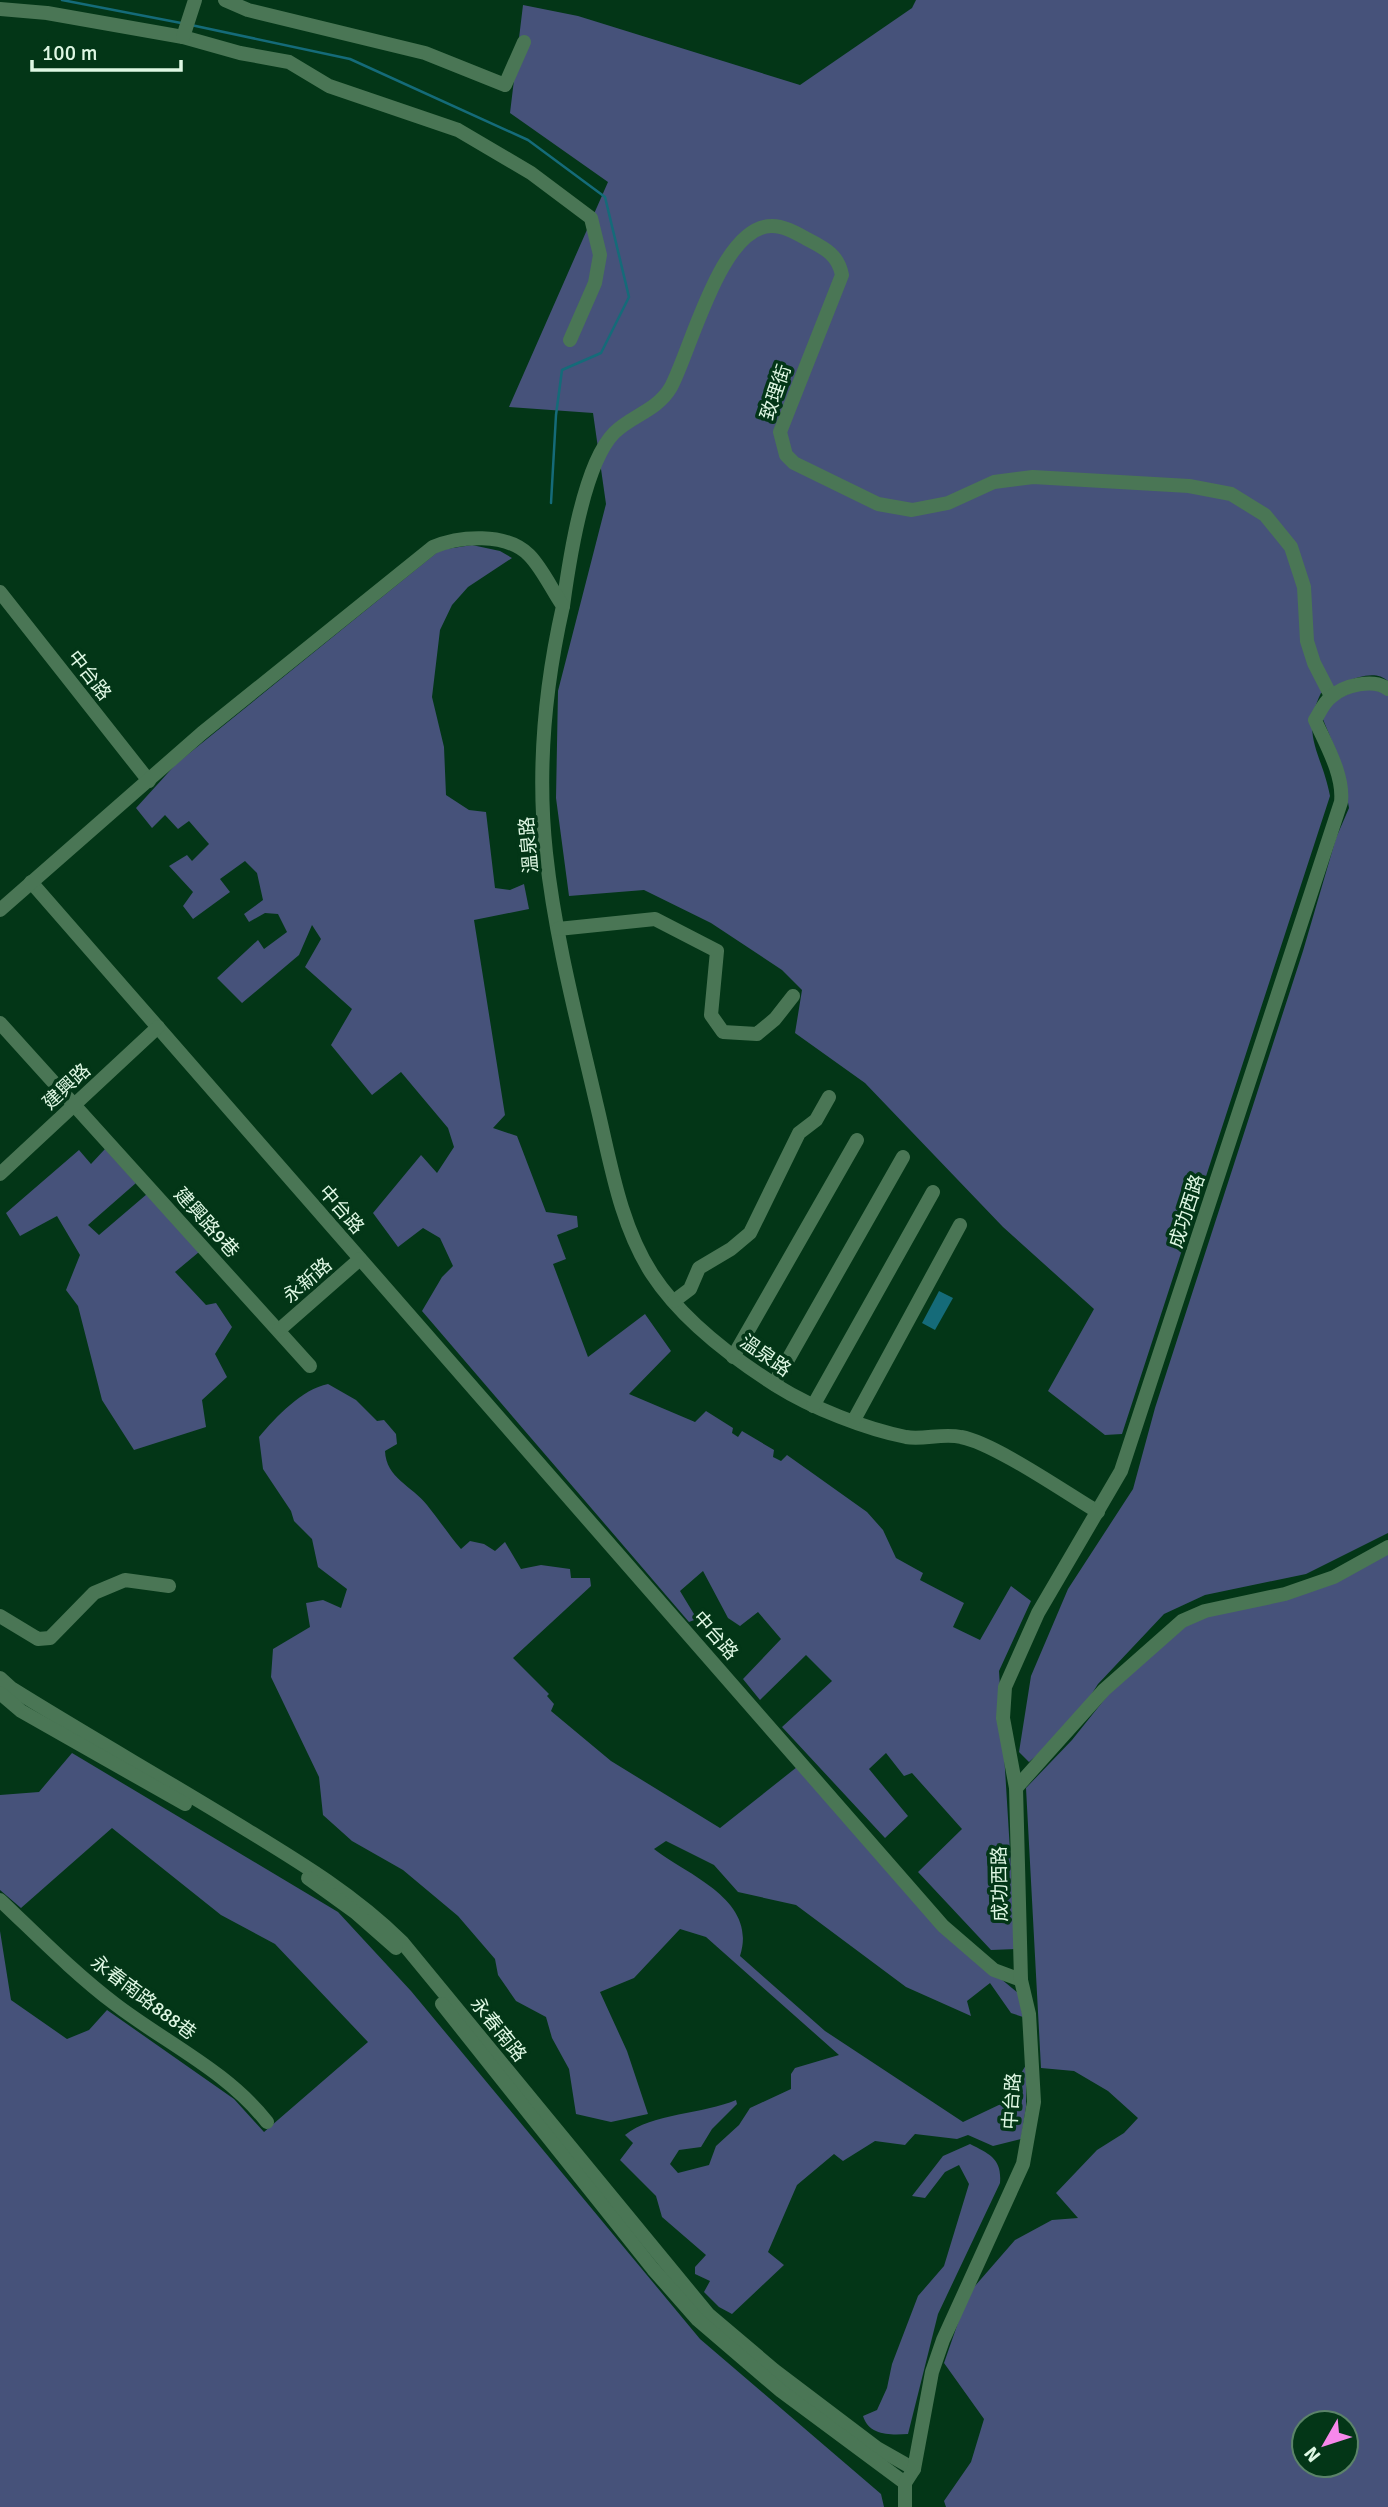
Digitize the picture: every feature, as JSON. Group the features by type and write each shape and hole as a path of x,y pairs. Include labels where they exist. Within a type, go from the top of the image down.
{"street":[{"path":"183,37 195,0"},
{"path":"225,0 248,10 425,53 505,85 524,42"},
{"path":"0,9 47,13 183,37 240,53 289,62 329,86 458,130 563,195 591,218 600,255 595,283 570,340"},
{"name":"致理街","path":"563,606 572,544 595,463 603,447 614,433 666,396 722,270 744,237 756,229 770,226 796,233 832,253 840,263 842,275 780,432 786,455 794,463 878,504 912,510 928,509 1012,478 1189,486 1231,494 1265,515 1291,547 1304,587 1307,641 1314,663 1331,696"},
{"path":"0,910 202,733 417,558 442,543 481,537 528,554 563,606"},
{"name":"中台路","path":"0,592 149,781"},
{"name":"溫泉路","path":"563,606 550,671 544,751 546,852 558,929 618,1194 638,1250 674,1301 733,1357 774,1384 813,1406 910,1438 962,1437 986,1447 1098,1512"},
{"path":"1331,696 1362,684 1375,683 1388,689"},
{"name":"成功西路","path":"1021,1980 1016,1788 1003,1718 1005,1687 1038,1613 1121,1471 1341,802 1342,790 1338,774 1315,720 1331,696"},
{"name":"中台路","path":"32,882 943,1926 994,1970 1021,1980 1029,2014 1034,2102 1023,2164 943,2340 932,2372 914,2469 905,2483"},
{"path":"558,929 655,919 705,942 717,951 710,1015 723,1031 757,1034 793,996"},
{"name":"建興路9巷","path":"0,1023 310,1366"},
{"name":"建興路","path":"0,1174 159,1027"},
{"path":"674,1301 690,1289 699,1268 732,1249 750,1233 799,1133 816,1121 828,1097"},
{"path":"733,1357 857,1140"},
{"path":"774,1384 903,1157"},
{"path":"813,1406 933,1192"},
{"path":"854,1420 960,1225"},
{"name":"永新路","path":"279,1330 360,1259"},
{"path":"1016,1788 1104,1689 1182,1621 1205,1611 1285,1594 1334,1577 1388,1547"},
{"path":"0,1616 38,1639 50,1639 94,1593 125,1580 169,1586"},
{"name":"永春南路","path":"0,1678 331,1887 398,1944 657,2264 698,2320 735,2354 905,2483"},
{"name":"永春南路","path":"0,1693 21,1711 331,1887"},
{"name":"永春南路888巷","path":"0,1900 116,2005 202,2064 252,2103 267,2122"},
{"name":"永春南路","path":"657,2264 708,2314 774,2370 877,2448 914,2469"},
{"path":"905,2483 905,2507"}],"shaded area":[{"path":"916,0 1388,0 1388,681 1373,675 1355,678 1321,693 1315,708 1313,733 1330,796 1122,1434 1105,1435 1048,1391 1094,1309 1003,1227 865,1083 795,1033 802,990 782,970 711,923 644,890 569,896 556,798 558,691 606,504 593,413 509,407 608,182 510,113 523,5 578,16 800,85 912,8"},
{"path":"472,545 500,551 512,558 468,587 452,605 440,630 432,697 444,747 446,795 469,810 486,812 495,888 510,890 524,884 529,909 474,920 505,1115 493,1128 517,1136 546,1212 577,1216 578,1227 557,1235 566,1259 553,1264 588,1357 645,1314 671,1351 629,1394 695,1422 706,1411 733,1428 732,1433 738,1437 742,1431 774,1450 773,1457 781,1461 787,1455 867,1512 883,1530 896,1558 923,1573 920,1580 964,1603 953,1627 980,1640 1011,1586 1031,1601 999,1671 1016,1949 991,1950 918,1872 962,1829 912,1773 904,1776 886,1753 869,1769 908,1816 885,1838 782,1727 832,1681 806,1655 760,1700 743,1679 781,1639 758,1612 740,1626 728,1618 703,1571 680,1591 697,1619 689,1622 422,1311 442,1277 453,1266 440,1238 423,1228 398,1247 373,1213 421,1155 437,1173 454,1147 448,1128 401,1072 372,1095 331,1045 352,1009 305,967 321,939 312,925 299,955 242,1003 217,978 258,940 264,949 287,932 278,914 265,913 249,922 244,914 263,900 257,873 245,861 220,879 230,892 193,919 183,906 193,892 169,866 187,855 192,861 209,844 189,821 178,829 165,815 152,828 136,808 176,764 440,550"},
{"path":"1364,687 1388,694 1388,1533 1306,1574 1205,1595 1164,1614 1098,1684 1072,1725 1029,1762 1019,1752 1031,1676 1068,1589 1133,1489 1155,1408 1303,951 1336,838 1349,808 1341,763 1322,717 1330,702"},
{"path":"105,1149 136,1183 88,1225 99,1235 147,1194 199,1252 175,1272 206,1305 216,1303 232,1327 215,1354 227,1377 202,1400 206,1427 134,1450 102,1400 78,1306 66,1290 80,1255 57,1216 20,1236 6,1213 79,1150 91,1164"},
{"path":"939,1291 953,1298 935,1330 922,1323"},
{"path":"328,1384 356,1400 377,1421 384,1420 396,1434 397,1444 385,1451 390,1468 421,1498 461,1549 470,1541 484,1544 495,1551 505,1542 521,1569 541,1565 570,1569 571,1578 590,1578 591,1586 513,1658 549,1694 547,1696 554,1704 551,1711 611,1761 720,1828 797,1767 942,1930 1018,1993 1023,2017 1011,2013 990,1983 967,2001 971,2016 906,1987 796,1905 738,1892 714,1865 666,1841 654,1849 701,1880 730,1905 739,1919 743,1936 740,1956 825,2031 963,2122 1003,2103 1026,2065 1026,2107 1021,2139 993,2146 968,2135 957,2139 915,2134 905,2145 875,2141 843,2161 834,2154 797,2185 768,2252 784,2265 732,2314 719,2307 704,2292 710,2281 695,2274 695,2267 706,2255 662,2217 656,2196 620,2160 633,2143 625,2135 649,2122 736,2100 737,2104 712,2129 701,2147 679,2150 670,2164 678,2173 709,2165 716,2146 739,2125 750,2108 791,2089 791,2074 795,2068 839,2055 706,1937 680,1929 634,1978 600,1992 627,2051 648,2114 611,2122 576,2114 569,2069 552,2038 546,2017 516,2001 498,1975 495,1959 458,1916 403,1870 352,1841 323,1815 319,1777 271,1677 273,1649 310,1627 306,1603 323,1600 341,1608 347,1589 318,1567 312,1539 294,1521 291,1511 263,1469 259,1437 299,1398"},
{"path":"1388,1545 1388,2507 946,2507 944,2501 971,2462 984,2419 944,2363 968,2294 1015,2240 1052,2220 1078,2218 1056,2193 1097,2150 1124,2133 1138,2118 1108,2091 1074,2071 1041,2068 1026,1788 1072,1740 1144,1650 1194,1611 1309,1582"},
{"path":"72,1753 338,1912 411,1991 700,2339 881,2494 884,2507 0,2507 0,1931 11,2000 67,2039 89,2030 107,2010 234,2099 264,2132 368,2042 275,1944 221,1915 112,1828 21,1908 0,1890 0,1795 39,1792"},
{"path":"970,2144 997,2163 1000,2183 938,2314 908,2434 881,2433 870,2427 863,2416 877,2410 918,2296 944,2266 969,2184 959,2165 945,2172 925,2198 912,2196 943,2156"}],"waterway":[{"path":"62,0 181,23"},
{"path":"191,25 350,59 528,140 605,197 629,297 601,353 562,370 556,415 551,503"}]}
